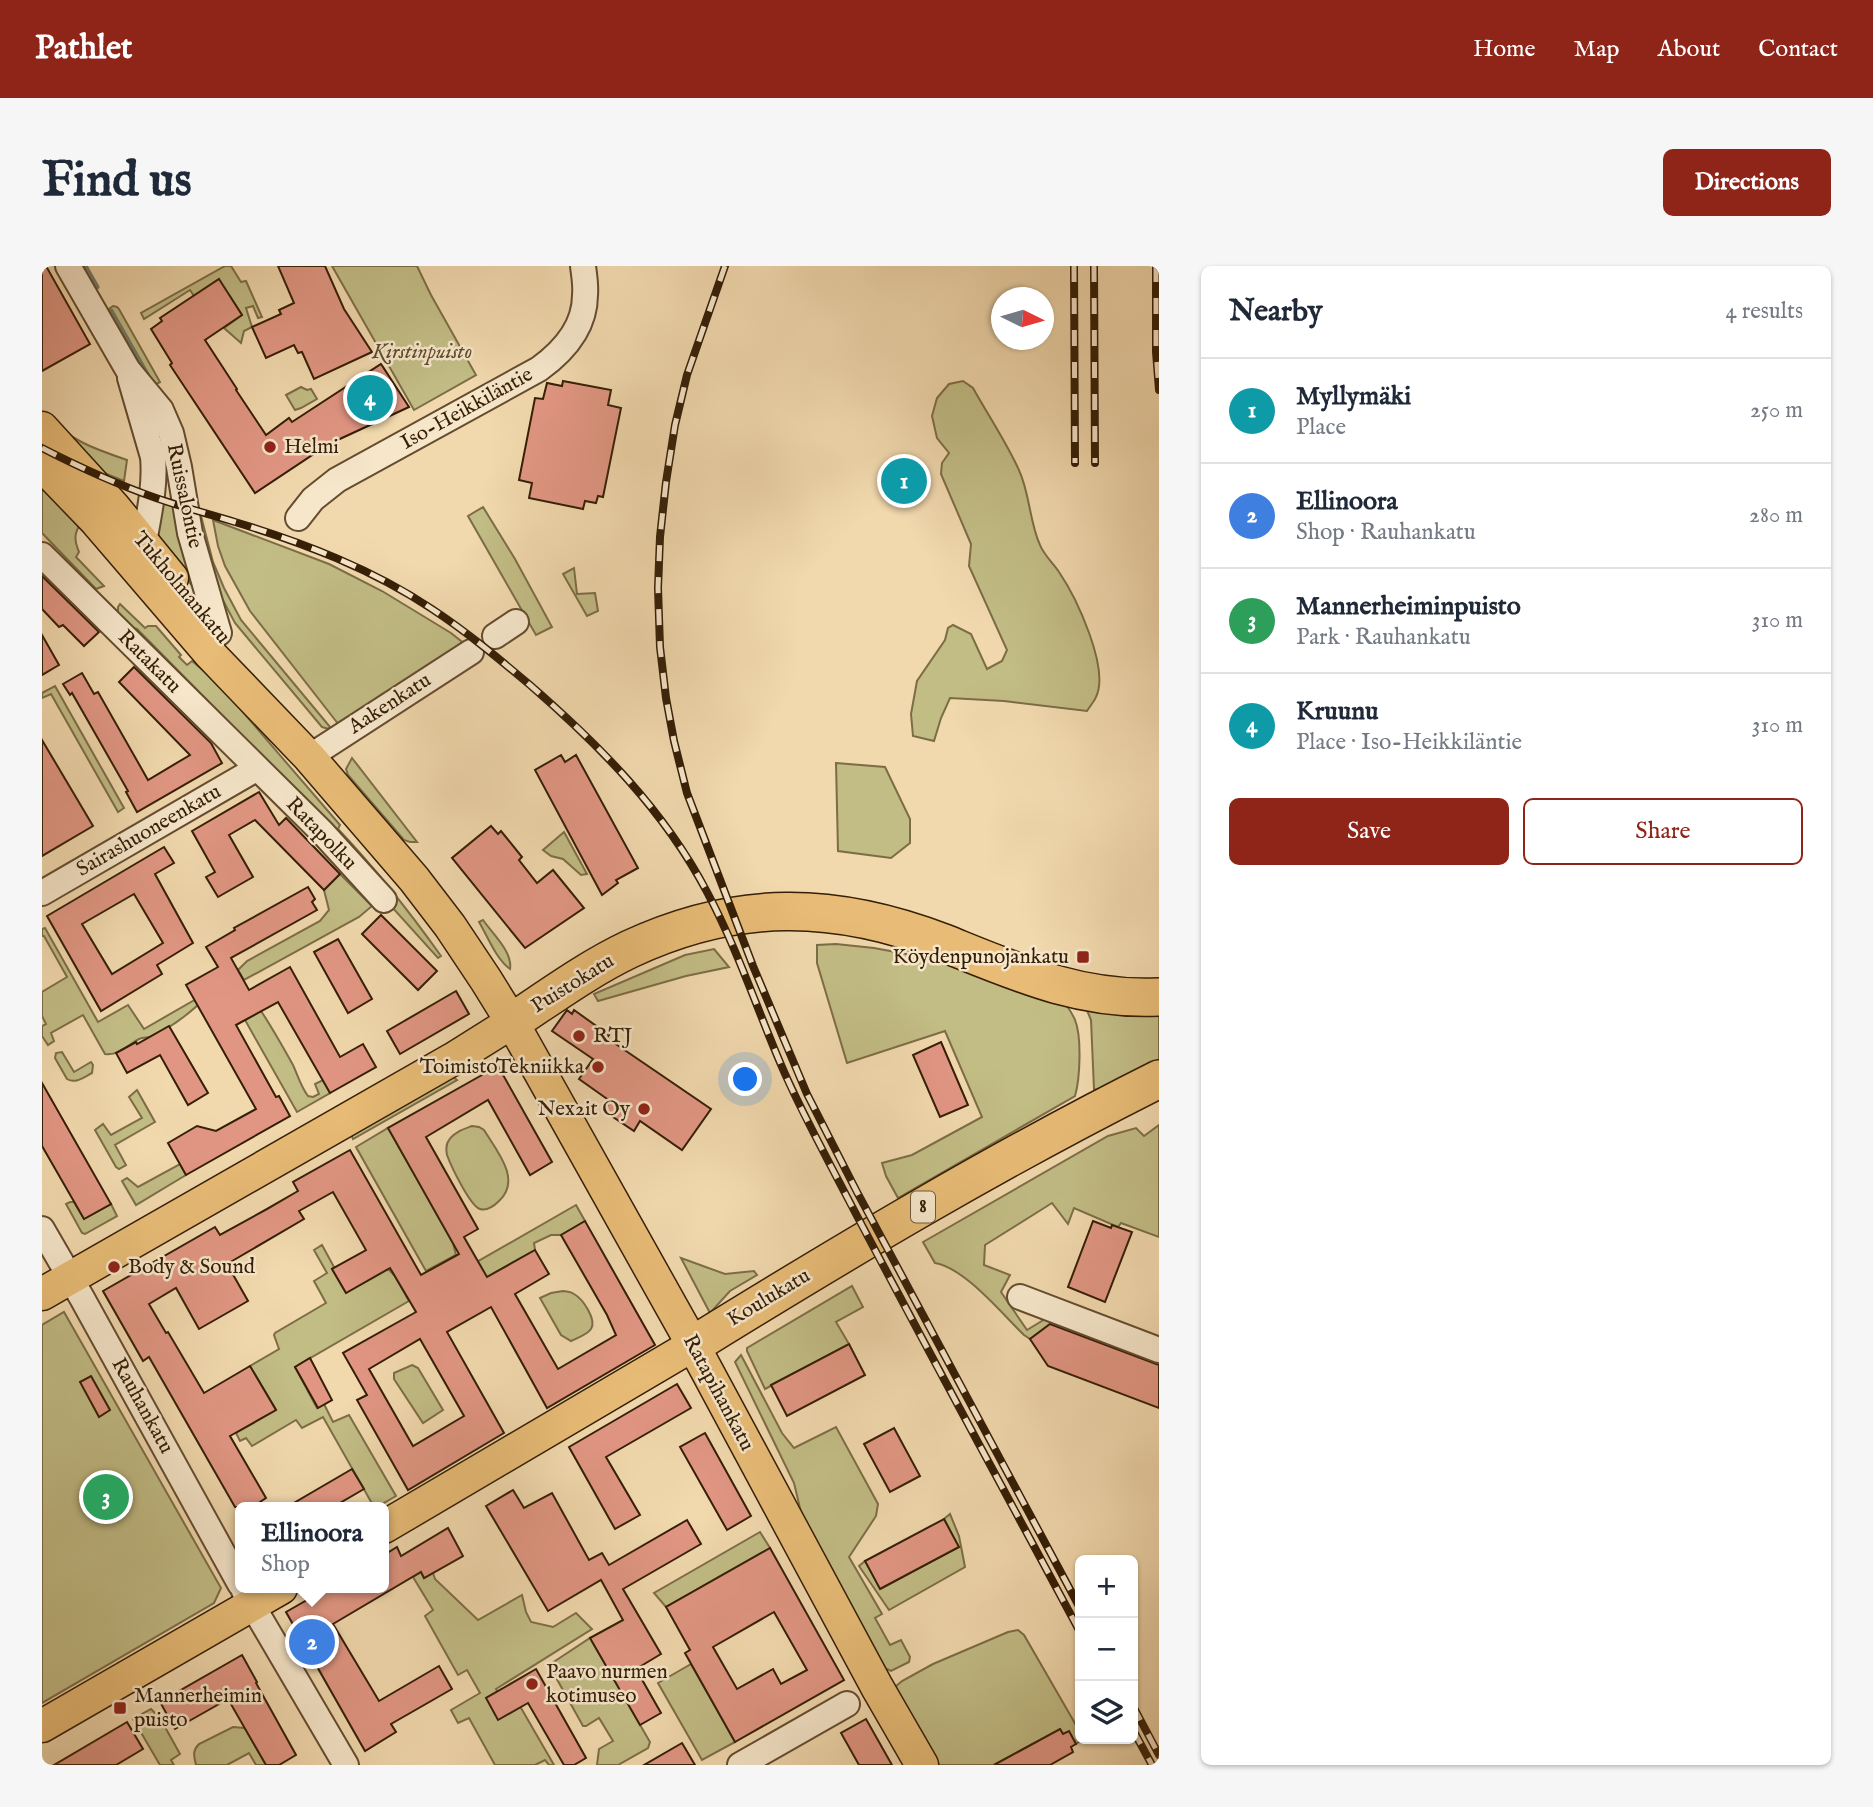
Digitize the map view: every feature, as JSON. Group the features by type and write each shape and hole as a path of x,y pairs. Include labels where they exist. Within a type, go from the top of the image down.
{"highway":[{"name":"Puistokatu","path":"512,1022 598,967 656,937 728,916 771,910 831,913 871,920 924,935 1029,977 1072,989 1091,994 1159,998"},
{"name":"Koulukatu","path":"693,1345 814,1270 947,1193 1085,1116 1159,1079"}],"main road":[{"name":"Tukholmankatu","path":"42,428 88,477 141,557 211,654 309,757 427,895 512,1022"},
{"name":"Tukholmankatu","path":"42,465 96,521 141,557 219,633 309,757"},
{"name":"Puistokatu","path":"42,1294 453,1059 512,1022"},
{"name":"Ratapihankatu","path":"512,1022 693,1345 877,1687 922,1765"},
{"name":"Koulukatu","path":"389,1524 693,1345"},
{"path":"42,1726 243,1593"}],"street":[{"name":"Ruissalontie","path":"68,266 128,370 161,410 171,433 190,533 219,633"},
{"name":"Iso-Heikkiläntie","path":"298,518 313,499 337,480 539,369 556,357 573,336 582,316 586,296 583,266"},
{"name":"Ruissalontie","path":"128,370 153,457 154,480 141,557"},
{"name":"Ratakatu","path":"42,555 256,769"},
{"path":"495,636 516,622"},
{"name":"Aakenkatu","path":"309,757 471,652"},
{"name":"Sairashuoneenkatu","path":"42,893 256,769"},
{"name":"Ratapolku","path":"256,769 321,832 384,900"},
{"name":"Rauhankatu","path":"42,1229 235,1574"},
{"path":"1020,1297 1159,1350"},
{"name":"Rauhankatu","path":"246,1593 346,1765"},
{"path":"740,1765 847,1704"}],"green space":[{"path":"225,266 231,266 241,282 246,281 262,317 258,318 253,306 246,308 252,327 244,331 241,343 224,328 242,315 229,295 194,296 190,290 144,319 141,313"},
{"name":"Kirstinpuisto","path":"332,266 417,266 476,375 414,410"},
{"path":"113,306 119,309 160,382 149,388 106,311"},
{"path":"963,381 973,388 1018,468 1040,545 1066,583 1089,633 1099,669 1099,684 1096,697 1087,711 1004,701 950,698 934,741 913,736 911,714 917,681 945,640 948,628 953,625 971,634 987,669 1002,661 1007,650 969,566 971,544 941,474 942,463 949,453 937,438 932,416 937,398 949,384"},
{"path":"301,387 311,389 317,399 295,410 286,395"},
{"path":"42,412 82,442 127,460 124,481 94,469 42,416"},
{"path":"42,482 81,523 76,533 79,552 76,557 104,586 96,589 42,533"},
{"path":"162,503 178,508 197,592 156,540"},
{"path":"483,507 552,627 536,635 468,516"},
{"path":"193,513 201,516 213,562 241,620 329,729 322,727 235,623 218,591"},
{"path":"213,520 329,564 382,591 466,645 339,725 250,611 225,566"},
{"path":"574,568 577,594 595,593 598,611 587,616 563,574"},
{"path":"120,604 145,628 156,626 187,665 192,661 217,682 340,825 338,829 391,890 441,956 438,958 390,905 355,850 137,629 118,613"},
{"path":"55,686 124,808 118,812 51,694 42,698 42,693"},
{"path":"352,758 417,842 404,840 348,775 346,769"},
{"path":"836,763 885,767 910,819 910,843 891,858 838,851"},
{"path":"564,832 587,874 581,875 563,859 551,856 543,850"},
{"path":"340,874 372,906 359,917 244,980 238,970 247,961 320,921 329,910 324,890"},
{"path":"483,920 505,949 510,969 501,960 479,922"},
{"path":"45,928 98,1022 128,1005 144,1029 217,987 169,1027 150,1037 139,1039 115,1053 105,1054 83,1015 51,1033 54,1041 48,1045 42,1036 42,1026 46,1024 42,1016 42,992 67,977 42,936 42,929"},
{"path":"836,944 955,963 1066,1005 1075,1020 1079,1037 1079,1069 1075,1096 898,1198 882,1163 912,1155 982,1117 945,1031 847,1063 817,963 817,945"},
{"path":"714,949 729,967 598,1001 594,994 685,955"},
{"path":"1086,1008 1159,1013 1159,1063 1099,1091 1094,1089 1091,1020"},
{"path":"261,1011 308,1096 319,1094 315,1084 323,1080 330,1093 297,1112 245,1020"},
{"path":"62,1052 74,1072 91,1062 92,1073 77,1080 67,1079 55,1058 56,1053"},
{"path":"452,1076 457,1080 353,1139 351,1134"},
{"path":"137,1090 155,1122 115,1145 126,1165 119,1169 95,1130 103,1124 111,1135 142,1118 129,1097"},
{"path":"1159,1125 1159,1237 1121,1223 1118,1227 1074,1208 1068,1224 1052,1203 985,1245 984,1265 1010,1275 1001,1292 1027,1330 1050,1316 1054,1322 1030,1339 971,1282 935,1263 923,1242 1108,1136 1136,1128 1144,1136"},
{"path":"472,1126 484,1130 501,1156 508,1175 505,1193 495,1205 485,1209 480,1209 471,1201 449,1160 446,1147 451,1137"},
{"path":"388,1128 453,1243 456,1255 426,1271 356,1147"},
{"path":"180,1164 186,1175 136,1205 122,1181 127,1178 138,1187"},
{"path":"74,1202 84,1219 111,1204 117,1216 85,1234 66,1204"},
{"path":"576,1205 585,1221 561,1235 551,1235 534,1243 535,1250 476,1283 468,1267"},
{"path":"322,1245 346,1293 388,1269 409,1301 295,1367 317,1408 324,1404 333,1422 349,1415 396,1496 386,1502 371,1502 323,1417 302,1428 296,1420 252,1446 246,1438 240,1441 236,1433 276,1410 250,1366 279,1349 275,1333 326,1303 314,1281 327,1273 314,1250"},
{"path":"681,1258 725,1274 754,1271 757,1275 730,1291 710,1313"},
{"path":"852,1286 863,1307 836,1322 849,1344 765,1389 747,1348"},
{"path":"563,1291 573,1293 581,1300 592,1320 589,1331 571,1341 561,1335 540,1298"},
{"path":"64,1312 221,1588 214,1603 42,1703 42,1325"},
{"path":"741,1355 782,1433 794,1448 836,1427 878,1504 876,1516 849,1557 882,1614 875,1618 890,1645 901,1640 910,1657 909,1662 891,1671 885,1670 804,1525 794,1483 735,1362"},
{"path":"412,1365 418,1368 443,1410 423,1423 394,1379 394,1373"},
{"path":"950,1514 959,1536 965,1567 889,1610 859,1566 865,1561 881,1589 958,1547 944,1519"},
{"path":"760,1532 770,1548 666,1607 654,1593"},
{"path":"421,1572 424,1578 433,1573 435,1579 478,1620 522,1595 531,1622 553,1627 576,1613 592,1629 496,1689 517,1701 554,1765 549,1765 545,1760 535,1765 495,1765 469,1718 458,1723 451,1710 480,1693 467,1670 458,1675 425,1616 433,1610 413,1577"},
{"path":"1018,1630 1024,1635 1075,1723 1075,1743 1060,1729 994,1765 939,1765 895,1687 933,1664"},
{"path":"590,1638 650,1742 648,1748 618,1765 597,1765 599,1749 613,1741 599,1718 583,1726 549,1665"},
{"path":"691,1664 735,1742 702,1760 658,1683"},
{"path":"151,1709 160,1718 180,1754 171,1760 174,1765 160,1765 133,1719"},
{"path":"233,1727 245,1728 266,1765 256,1765 249,1753 227,1765 196,1765 194,1751 199,1744"}],"building":[{"path":"42,266 46,266 90,344 42,371"},
{"path":"278,266 325,266 344,309 372,352 314,379 302,352 298,353 294,345 266,358 252,327 281,314 279,310 294,303"},
{"path":"219,279 242,315 205,340 266,435 289,418 292,422 381,364 409,407 329,444 255,493 170,365 172,363 151,329 162,321 160,318"},
{"path":"563,381 611,390 608,405 621,408 603,497 598,496 596,503 585,501 583,509 529,498 532,483 519,480 535,398 543,399 547,383 562,386"},
{"path":"42,576 99,632 84,646 63,625 59,627 42,609"},
{"path":"42,635 59,665 42,675"},
{"path":"134,667 211,743 222,763 137,812 126,792 128,791 72,693 70,695 63,684 82,673 94,694 98,692 148,780 190,755 119,682"},
{"path":"42,740 93,826 42,856"},
{"path":"561,755 565,762 576,755 638,868 616,880 618,883 602,895 535,770"},
{"path":"259,792 279,825 286,818 340,874 324,890 255,820 229,835 253,877 218,897 206,877 215,872 192,831"},
{"path":"491,826 498,834 501,831 522,857 519,860 537,883 553,870 584,908 525,948 452,858"},
{"path":"164,847 174,863 155,874 193,943 157,965 162,974 101,1011 47,916","holes":["134,894 163,943 112,974 82,924"]},
{"path":"308,887 315,899 312,902 317,910 231,958 249,990 290,967 340,1057 363,1044 376,1067 330,1093 278,1002 236,1025 276,1097 279,1096 290,1116 186,1175 168,1143 197,1126 216,1131 256,1109 186,985 218,967 206,947 235,930 234,928"},
{"path":"381,915 437,971 418,990 362,934"},
{"path":"338,939 372,999 348,1013 314,952"},
{"path":"456,991 469,1014 400,1054 387,1031"},
{"path":"567,1010 572,1014 574,1010 609,1035 607,1038 711,1109 682,1150 640,1121 634,1131 604,1111 610,1101 579,1079 593,1059 552,1031"},
{"path":"169,1026 208,1093 188,1105 160,1055 127,1073 116,1053"},
{"path":"941,1042 968,1105 940,1117 913,1055"},
{"path":"498,1066 552,1162 530,1175 488,1100 426,1137 478,1229 464,1237 487,1277 535,1250 549,1274 515,1294 558,1369 616,1335 561,1235 585,1221 655,1345 547,1408 491,1307 447,1332 504,1433 408,1490 357,1400 367,1395 343,1353 416,1312 390,1268 346,1293 332,1269 366,1250 333,1192 299,1211 304,1219 227,1264 248,1301 199,1329 176,1288 149,1304 204,1393 250,1366 276,1410 230,1436 266,1498 260,1502 235,1502 235,1507 149,1357 143,1361 103,1291 215,1227 220,1235 267,1209 298,1191 293,1182 350,1150 421,1275 459,1254 388,1128","holes":["420,1339 464,1416 413,1446 369,1369"]},
{"path":"42,1083 111,1204 84,1219 42,1146"},
{"path":"1093,1221 1132,1232 1105,1302 1068,1287"},
{"path":"1050,1324 1159,1365 1159,1408 1048,1366 1030,1339"},
{"path":"849,1344 865,1375 787,1416 771,1385"},
{"path":"310,1358 332,1400 318,1408 295,1367"},
{"path":"91,1376 110,1410 99,1417 80,1382"},
{"path":"677,1384 691,1408 606,1457 640,1515 615,1529 569,1447"},
{"path":"894,1428 920,1476 890,1492 864,1444"},
{"path":"705,1433 751,1516 727,1530 680,1447"},
{"path":"352,1469 364,1489 342,1502 296,1502"},
{"path":"513,1490 524,1508 552,1493 589,1560 602,1553 609,1565 687,1520 701,1544 623,1589 661,1654 636,1669 661,1713 640,1725 590,1638 623,1620 601,1580 548,1611 486,1506"},
{"path":"944,1519 959,1547 880,1589 865,1561"},
{"path":"448,1528 463,1556 424,1578 421,1572 389,1591 389,1552 397,1547 401,1556"},
{"path":"770,1548 844,1680 735,1742 685,1653 690,1650 666,1607","holes":["774,1612 807,1670 781,1684 773,1669 737,1689 713,1647"]},
{"path":"319,1593 385,1593 333,1624 379,1701 439,1666 452,1689 391,1724 396,1732 365,1751 286,1612"},
{"path":"242,1655 296,1755 279,1765 266,1765 228,1699 175,1729 160,1702"},
{"path":"536,1669 586,1758 574,1765 564,1765 528,1703 498,1720 486,1698"},
{"path":"866,1719 892,1765 859,1765 841,1733"},
{"path":"127,1722 143,1749 116,1765 54,1765"},
{"path":"1060,1729 1063,1734 1069,1731 1076,1744 1071,1747 1073,1752 1050,1765 994,1765"},
{"path":"682,1743 695,1765 644,1765"}],"waterway":[{"path":"85,266 97,287"},
{"path":"111,311 148,376"}],"railway":[{"path":"725,266 687,375 675,425 660,537 660,647 666,698 687,793 753,966 807,1094 1075,1599"},
{"path":"1074,266 1075,463"},
{"path":"1094,266 1095,463"},
{"path":"1156,266 1159,390"},
{"path":"42,448 141,493 312,548 386,581 432,609 494,655 581,731 628,780 671,834 707,892 806,1119 1075,1623"},
{"path":"1138,1715 1159,1755"},
{"path":"1138,1739 1152,1765"}],"place":[{"name":"Kruunu","path":"370,398"},
{"name":"Helmi","path":"270,447"},
{"name":"Myllymäki","path":"904,481"},
{"name":"Köydenpunojankatu","path":"1083,957"},
{"name":"RTJ","path":"579,1036"},
{"name":"ToimistoTekniikka","path":"598,1067"},
{"name":"Nex2it Oy","path":"644,1109"},
{"name":"Body & Sound","path":"114,1267"},
{"name":"Mannerheiminpuisto","path":"106,1497"},
{"name":"Ellinoora","path":"312,1642"},
{"name":"Paavo nurmen kotimuseo","path":"532,1684"},
{"name":"Mannerheimin puisto","path":"120,1708"}]}
